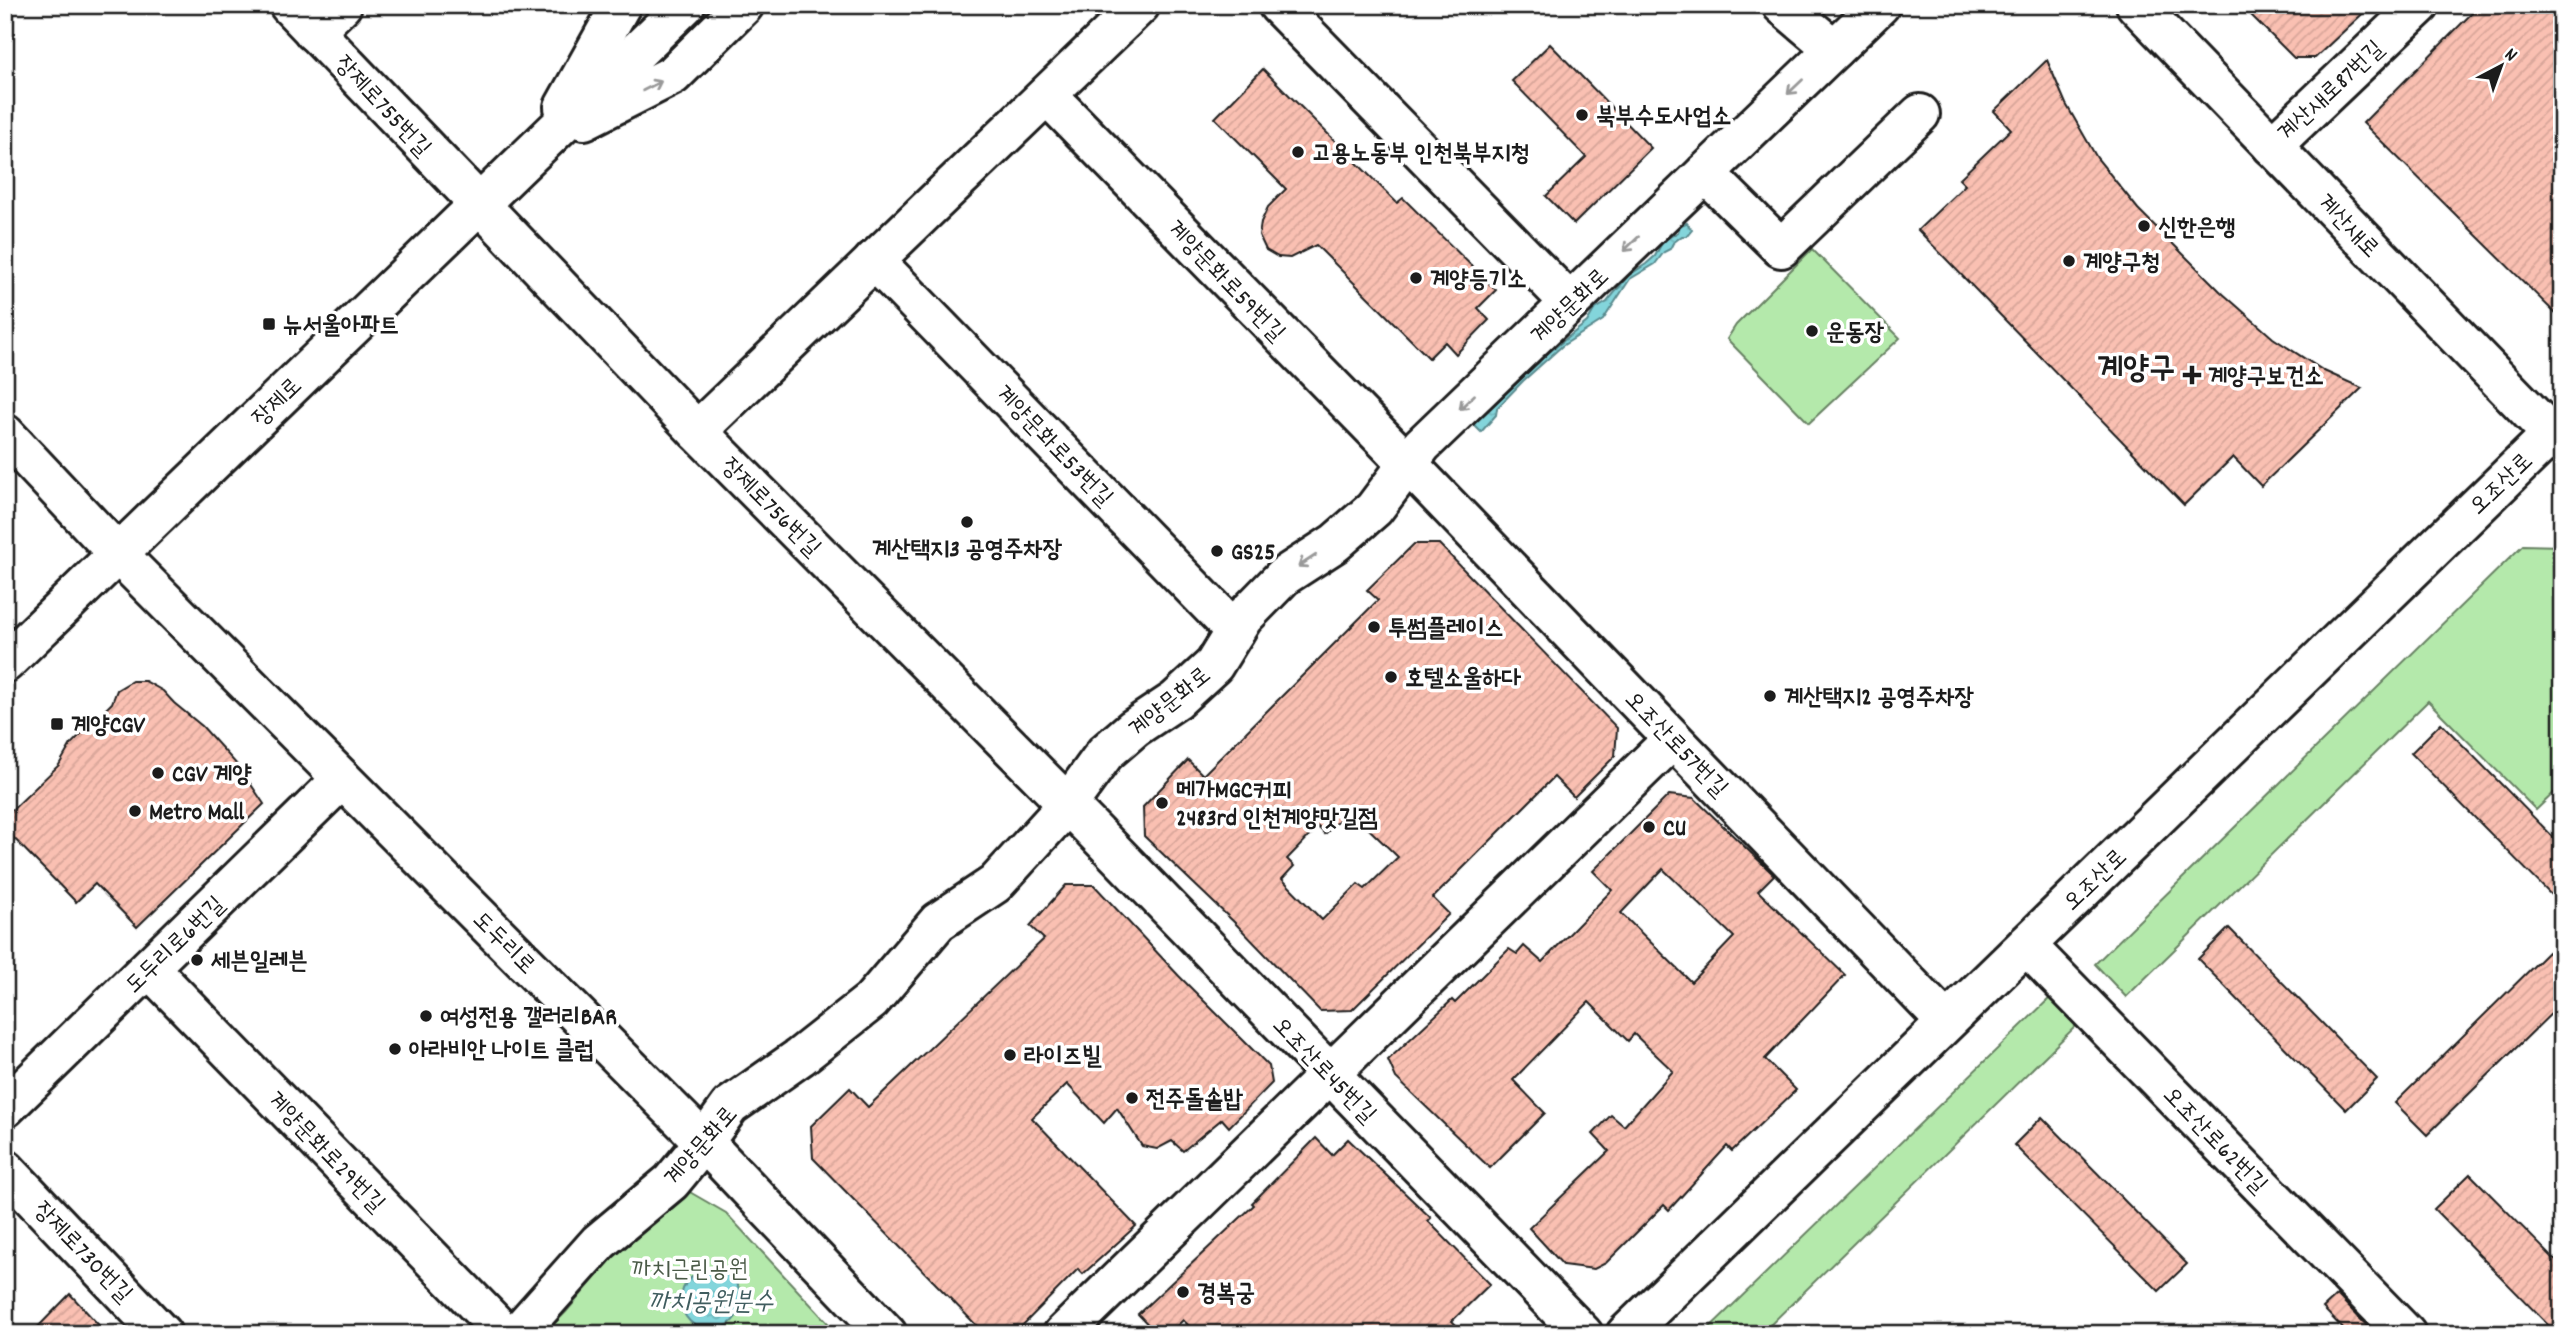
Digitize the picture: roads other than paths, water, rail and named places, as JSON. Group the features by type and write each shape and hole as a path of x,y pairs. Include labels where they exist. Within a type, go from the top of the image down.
{"street":[{"path":"301,18 342,5"},
{"name":"장제로","path":"548,139 621,5"},
{"name":"장제로","path":"5,663 685,5"},
{"name":"장제로","path":"548,139 673,75 744,5"},
{"path":"697,431 1140,5"},
{"path":"1278,5 1570,303"},
{"path":"1782,5 1834,49"},
{"name":"계양문화로","path":"517,1334 599,1242 671,1182 730,1106 800,1057 871,1001 938,922 995,884 1068,804 1105,753 1134,728 1176,700 1214,665 1243,618 1284,576 1335,543 1374,509 1422,445 1880,5"},
{"name":"계산새로","path":"2136,5 2558,434"},
{"name":"계산새로87번길","path":"2272,146 2420,5"},
{"name":"장제로755번길","path":"301,18 478,205"},
{"name":"계양문화로59번길","path":"1047,95 1408,464"},
{"path":"1705,173 1781,248 1920,114"},
{"name":"장제로756번길","path":"478,205 697,431 1068,804"},
{"name":"계양문화로53번길","path":"874,260 1235,631"},
{"name":"도두리로","path":"5,434 118,555 704,1142 887,1334"},
{"name":"오조산로","path":"1626,1334 1946,1022 2558,434"},
{"name":"오조산로57번길","path":"1408,464 1946,1022"},
{"path":"1063,1334 1673,739"},
{"name":"도두리로6번길","path":"5,1108 342,779"},
{"name":"오조산로45번길","path":"1068,804 1583,1334"},
{"name":"오조산로62번길","path":"2026,945 2406,1334"},
{"name":"계양문화로29번길","path":"149,968 505,1334"},
{"name":"장제로730번길","path":"5,1169 162,1334"}],"water":[{"path":"1687,223 1692,230 1687,236 1682,236 1673,243 1655,264 1630,279 1603,320 1562,346 1523,381 1497,408 1496,415 1481,432 1472,423 1487,406 1493,405 1518,377 1587,322 1594,310 1607,302 1628,276 1655,256 1663,241 1678,232 1680,225"},
{"name":"까치공원분수","path":"705,1270 717,1270 736,1283 741,1300 739,1312 728,1325 717,1330 705,1330 686,1317 681,1306 681,1294 694,1275"}],"place":[{"name":"북부수도사업소","path":"1582,115"},
{"name":"고용노동부 인천북부지청","path":"1298,152"},
{"name":"신한은행","path":"2144,226"},
{"name":"계양구청","path":"2069,261"},
{"name":"계양등기소","path":"1416,278"},
{"name":"뉴서울아파트","path":"269,324"},
{"name":"운동장","path":"1812,331"},
{"name":"계양구보건소","path":"2192,375"},
{"name":"계산택지3 공영주차장","path":"967,522"},
{"name":"GS25","path":"1217,551"},
{"name":"투썸플레이스","path":"1374,627"},
{"name":"호텔소울하다","path":"1391,677"},
{"name":"계산택지2 공영주차장","path":"1770,696"},
{"name":"계양CGV","path":"57,724"},
{"name":"CGV 계양","path":"158,773"},
{"name":"메가MGC커피 2483rd 인천계양맛길점","path":"1162,803"},
{"name":"Metro Mall","path":"135,811"},
{"name":"CU","path":"1649,827"},
{"name":"세븐일레븐","path":"197,960"},
{"name":"여성전용 갤러리BAR","path":"426,1016"},
{"name":"아라비안 나이트 클럽","path":"395,1049"},
{"name":"라이즈빌","path":"1010,1055"},
{"name":"전주돌솥밥","path":"1132,1098"},
{"name":"경복궁","path":"1183,1292"}],"district":[{"name":"계양구","path":"2136,366"}],"park label":[{"name":"까치근린공원","path":"690,1268"}]}
